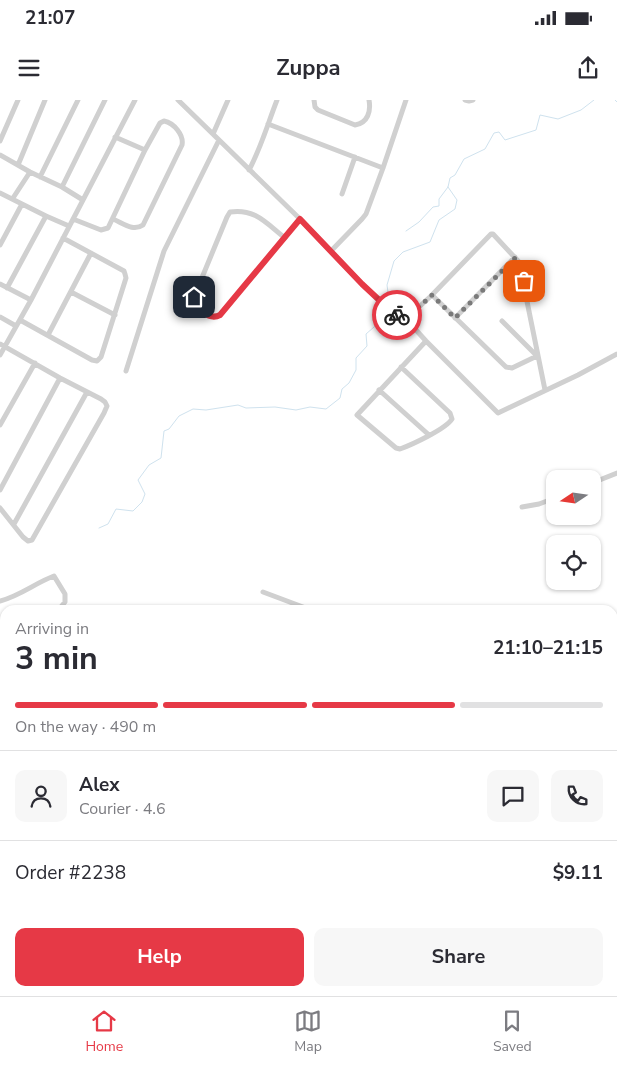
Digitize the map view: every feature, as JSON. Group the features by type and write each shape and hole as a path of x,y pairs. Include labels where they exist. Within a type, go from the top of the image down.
{"street":[{"path":"0,142 18,100"},
{"path":"18,164 45,100"},
{"path":"40,177 78,100"},
{"path":"62,187 105,100"},
{"path":"0,355 2,345 20,320 31,300 135,100"},
{"path":"178,100 300,219 362,284 392,312 406,319 498,413 617,354"},
{"path":"213,134 228,100"},
{"path":"249,170 260,147 277,100"},
{"path":"314,100 315,107 318,110 355,125 364,122 368,115 369,100"},
{"path":"331,251 366,214 406,100"},
{"path":"465,100 473,100"},
{"path":"73,219 101,230 108,228 145,150 160,124 164,121 168,122 181,136 183,140 182,145 143,225 136,228 113,219"},
{"path":"268,124 383,168"},
{"path":"115,136 145,150"},
{"path":"126,371 164,251 219,140"},
{"path":"0,155 83,200"},
{"path":"342,194 355,157"},
{"path":"13,198 30,172"},
{"path":"0,194 13,198 69,226"},
{"path":"0,245 22,204"},
{"path":"285,238 255,214 230,212 194,297 195,303 208,316 214,318 220,315 285,238 300,219"},
{"path":"7,288 46,216"},
{"path":"406,319 492,234 516,257 520,265 545,390"},
{"path":"20,320 92,360 97,361 101,357 126,278 125,274 124,271 63,238"},
{"path":"48,335 91,253"},
{"path":"455,318 516,257"},
{"path":"0,284 31,300"},
{"path":"71,292 115,315"},
{"path":"432,295 506,367 512,368 537,356"},
{"path":"0,318 16,326"},
{"path":"502,320 537,356"},
{"path":"401,367 452,415 452,419 451,422 429,435 400,449 396,448 357,415 379,390 401,367 426,341"},
{"path":"0,508 26,540 30,541 107,406 105,402 2,345"},
{"path":"0,425 35,364"},
{"path":"0,490 60,378"},
{"path":"379,390 429,435"},
{"path":"14,524 87,392"},
{"path":"601,479 617,473"},
{"path":"522,507 546,501"},
{"path":"0,601 13,597 54,576 65,594 65,602 62,605"},
{"path":"263,592 298,605"}],"waterway":[{"path":"406,231 419,222 433,207 439,206 439,199 448,187 450,178 455,175 464,159 485,149 494,133 499,132 505,140 536,130 540,115 558,119 581,110 594,100"},
{"path":"390,307 387,285 394,261 403,252 430,242 439,220 455,209 457,200 448,187"},
{"path":"99,528 108,524 116,509 133,511 142,502 145,494 138,480 149,465 161,458 164,431 169,429 179,416 193,409 206,410 238,405 246,408 275,407 296,410 310,407 326,409 340,398 342,389 349,383 356,370 356,358 367,346 366,334 389,314"}],"way so far":[{"path":"397,315 406,319 432,295 455,318 516,257 520,262 524,281"}],"route":[{"path":"194,297 195,303 208,316 214,318 220,315 300,219 362,284 397,315"}]}
